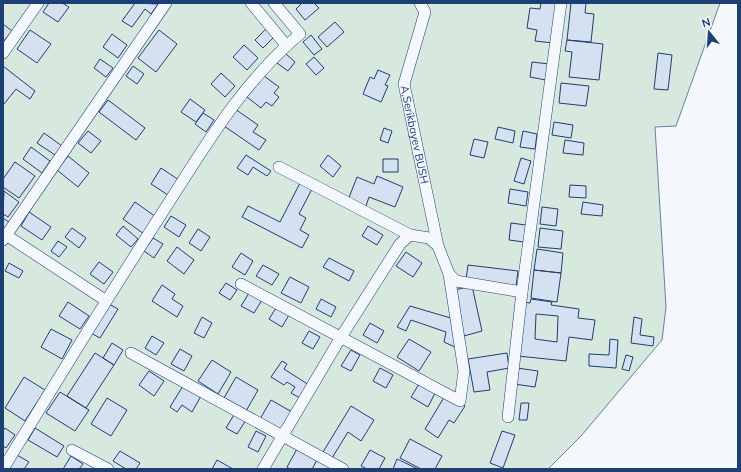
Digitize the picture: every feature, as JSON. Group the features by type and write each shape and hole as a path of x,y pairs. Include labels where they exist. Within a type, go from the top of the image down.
{"street":[{"path":"3,53 38,3"},
{"path":"105,300 4,238 166,3"},
{"path":"251,3 286,45"},
{"path":"3,469 105,300 226,113 286,45 300,34 274,3"},
{"name":"A,Serikbayev BUSH","path":"341,337 460,400 464,371 449,274 438,246 404,84 425,12 420,3"},
{"path":"508,417 522,292 561,3"},
{"path":"279,167 410,235 429,238 438,246"},
{"path":"263,469 341,337 400,244 410,235"},
{"path":"449,274 456,281 522,292"},
{"path":"241,284 341,337"},
{"path":"131,352 343,469"},
{"path":"72,450 108,469"}],"shaded area":[{"path":"3,3 720,3 676,126 655,127 666,307 662,340 581,436 548,469 3,469"}],"building":[{"path":"49,3 62,3 69,7 58,22 43,12"},
{"path":"135,3 158,4 151,14 145,9 132,27 122,21"},
{"path":"302,3 314,3 319,8 305,20 296,9"},
{"path":"541,3 558,3 553,43 535,41 537,30 527,28 530,8 540,9"},
{"path":"571,3 586,3 585,13 594,14 591,42 567,40"},
{"path":"335,22 344,32 327,47 318,37"},
{"path":"3,24 12,31 3,42"},
{"path":"266,29 274,37 263,48 255,40"},
{"path":"30,30 51,44 37,63 17,49"},
{"path":"159,30 177,44 156,72 138,58"},
{"path":"112,34 127,45 118,58 103,47"},
{"path":"311,35 322,49 314,55 303,42"},
{"path":"567,40 603,44 599,80 569,77 572,52 565,51"},
{"path":"244,45 258,58 247,70 233,57"},
{"path":"285,53 295,62 288,71 277,63"},
{"path":"658,53 672,55 668,90 654,89"},
{"path":"314,57 324,68 316,75 306,64"},
{"path":"100,59 113,68 106,77 94,68"},
{"path":"532,62 549,64 546,80 530,77"},
{"path":"3,66 35,91 30,99 16,89 4,104 3,103"},
{"path":"133,66 144,74 137,84 126,76"},
{"path":"378,70 390,75 385,85 388,86 381,102 363,94 370,77 374,79"},
{"path":"221,73 235,86 225,97 211,84"},
{"path":"264,76 279,87 274,93 279,97 272,106 266,102 261,108 247,97"},
{"path":"561,83 589,86 586,106 559,103"},
{"path":"190,99 205,110 196,122 181,112"},
{"path":"108,100 145,128 136,140 99,112"},
{"path":"235,109 258,125 253,132 266,140 259,150 224,126"},
{"path":"203,113 214,120 206,132 195,124"},
{"path":"554,122 573,125 571,138 552,135"},
{"path":"498,127 515,131 513,143 495,139"},
{"path":"384,128 392,131 388,143 380,140"},
{"path":"88,131 101,141 91,153 78,143"},
{"path":"523,131 537,134 535,149 520,147"},
{"path":"44,133 62,146 55,155 37,143"},
{"path":"474,139 488,142 484,158 470,155"},
{"path":"565,140 584,143 583,155 563,153"},
{"path":"31,147 50,161 42,173 23,159"},
{"path":"246,155 271,171 267,176 253,167 248,175 237,168"},
{"path":"328,155 341,166 333,177 320,166"},
{"path":"68,156 89,173 78,187 57,170"},
{"path":"521,158 531,161 524,184 514,181"},
{"path":"383,159 398,159 398,172 383,172"},
{"path":"15,162 35,176 19,198 3,187 3,179"},
{"path":"161,168 179,180 168,195 151,184"},
{"path":"377,176 403,187 395,207 369,197 366,206 348,200 357,177 374,184"},
{"path":"300,183 312,189 299,214 306,218 300,230 309,235 302,248 242,217 248,206 280,222"},
{"path":"570,185 586,186 586,198 569,197"},
{"path":"510,189 528,192 526,206 508,203"},
{"path":"4,191 19,202 8,217 3,214"},
{"path":"135,202 156,217 144,234 123,219"},
{"path":"583,202 603,205 602,216 581,214"},
{"path":"542,207 558,209 556,226 540,224"},
{"path":"29,212 51,227 42,240 21,226"},
{"path":"171,216 186,225 179,237 164,227"},
{"path":"3,218 10,223 3,233"},
{"path":"511,223 526,225 524,242 509,240"},
{"path":"123,226 138,239 131,247 116,235"},
{"path":"368,226 383,235 377,245 362,236"},
{"path":"72,228 86,238 79,248 65,237"},
{"path":"540,228 563,231 561,249 538,247"},
{"path":"198,229 210,237 201,251 189,243"},
{"path":"153,238 163,244 154,258 144,251"},
{"path":"58,241 67,247 59,257 51,251"},
{"path":"177,247 194,260 184,274 167,261"},
{"path":"537,249 563,253 561,273 534,270"},
{"path":"406,252 422,263 413,277 396,266"},
{"path":"241,253 253,261 245,275 232,267"},
{"path":"329,258 354,271 349,281 323,267"},
{"path":"99,262 113,272 104,284 90,274"},
{"path":"9,263 23,271 19,278 5,271"},
{"path":"263,265 279,274 272,285 256,276"},
{"path":"468,265 518,271 516,286 466,280"},
{"path":"534,270 561,273 557,302 531,298"},
{"path":"290,277 309,287 301,303 281,293"},
{"path":"226,283 237,290 230,300 219,293"},
{"path":"162,285 175,294 172,299 183,306 177,317 152,301"},
{"path":"472,286 482,331 464,336 454,290"},
{"path":"249,293 262,300 254,313 241,306"},
{"path":"321,299 336,307 331,317 316,309"},
{"path":"531,299 552,302 551,305 579,309 578,318 595,320 592,340 569,337 566,361 518,356 525,302 530,303","holes":["536,314 558,316 557,342 535,339"]},
{"path":"68,302 89,316 80,329 59,316"},
{"path":"109,304 118,309 100,338 91,333"},
{"path":"410,306 454,319 457,348 444,342 446,332 411,320 406,331 397,327"},
{"path":"276,308 289,315 282,327 269,319"},
{"path":"202,317 212,323 204,338 194,333"},
{"path":"634,317 642,319 640,335 654,337 653,346 631,343"},
{"path":"370,323 384,331 377,343 363,335"},
{"path":"51,329 72,340 62,359 41,347"},
{"path":"309,331 320,337 313,349 302,343"},
{"path":"152,336 164,343 156,355 145,348"},
{"path":"409,339 431,352 419,371 397,357"},
{"path":"610,339 618,340 616,368 589,366 589,354 609,355"},
{"path":"112,343 123,350 114,365 103,358"},
{"path":"180,349 192,356 184,371 171,364"},
{"path":"351,350 360,355 351,371 341,366"},
{"path":"95,353 114,365 86,408 67,396"},
{"path":"507,353 509,368 487,372 490,390 474,392 468,359"},
{"path":"626,355 633,357 629,371 622,369"},
{"path":"212,360 231,372 218,394 198,381"},
{"path":"282,361 287,364 284,369 309,385 300,398 291,393 295,387 287,382 284,385 271,377"},
{"path":"380,368 393,375 386,388 373,381"},
{"path":"517,368 538,371 535,387 514,384"},
{"path":"149,371 164,381 154,396 139,385"},
{"path":"24,377 45,390 25,421 5,408"},
{"path":"236,377 258,390 246,411 224,398"},
{"path":"419,384 435,393 428,407 411,397"},
{"path":"183,386 201,396 192,412 182,405 177,412 170,407"},
{"path":"60,392 89,410 75,431 46,413"},
{"path":"446,394 465,406 454,423 449,420 438,438 425,429"},
{"path":"107,398 127,410 111,436 91,424"},
{"path":"271,400 292,412 281,431 260,419"},
{"path":"521,403 529,403 527,420 519,420"},
{"path":"351,406 374,420 361,441 348,432 332,458 323,452"},
{"path":"235,413 246,420 237,434 226,428"},
{"path":"5,428 15,435 6,448 3,446 3,431"},
{"path":"35,428 64,446 57,457 28,440"},
{"path":"256,431 266,436 258,452 248,447"},
{"path":"502,431 515,435 503,468 490,463"},
{"path":"410,439 442,456 435,469 421,469 400,458"},
{"path":"297,449 317,460 312,469 290,469 287,467"},
{"path":"370,450 385,458 379,469 367,469 361,466"},
{"path":"120,451 140,463 136,469 126,469 113,461"},
{"path":"17,455 29,462 24,469 9,469"},
{"path":"71,456 83,464 79,469 63,469"},
{"path":"397,459 418,469 393,469"},
{"path":"217,460 233,469 212,469"}]}
